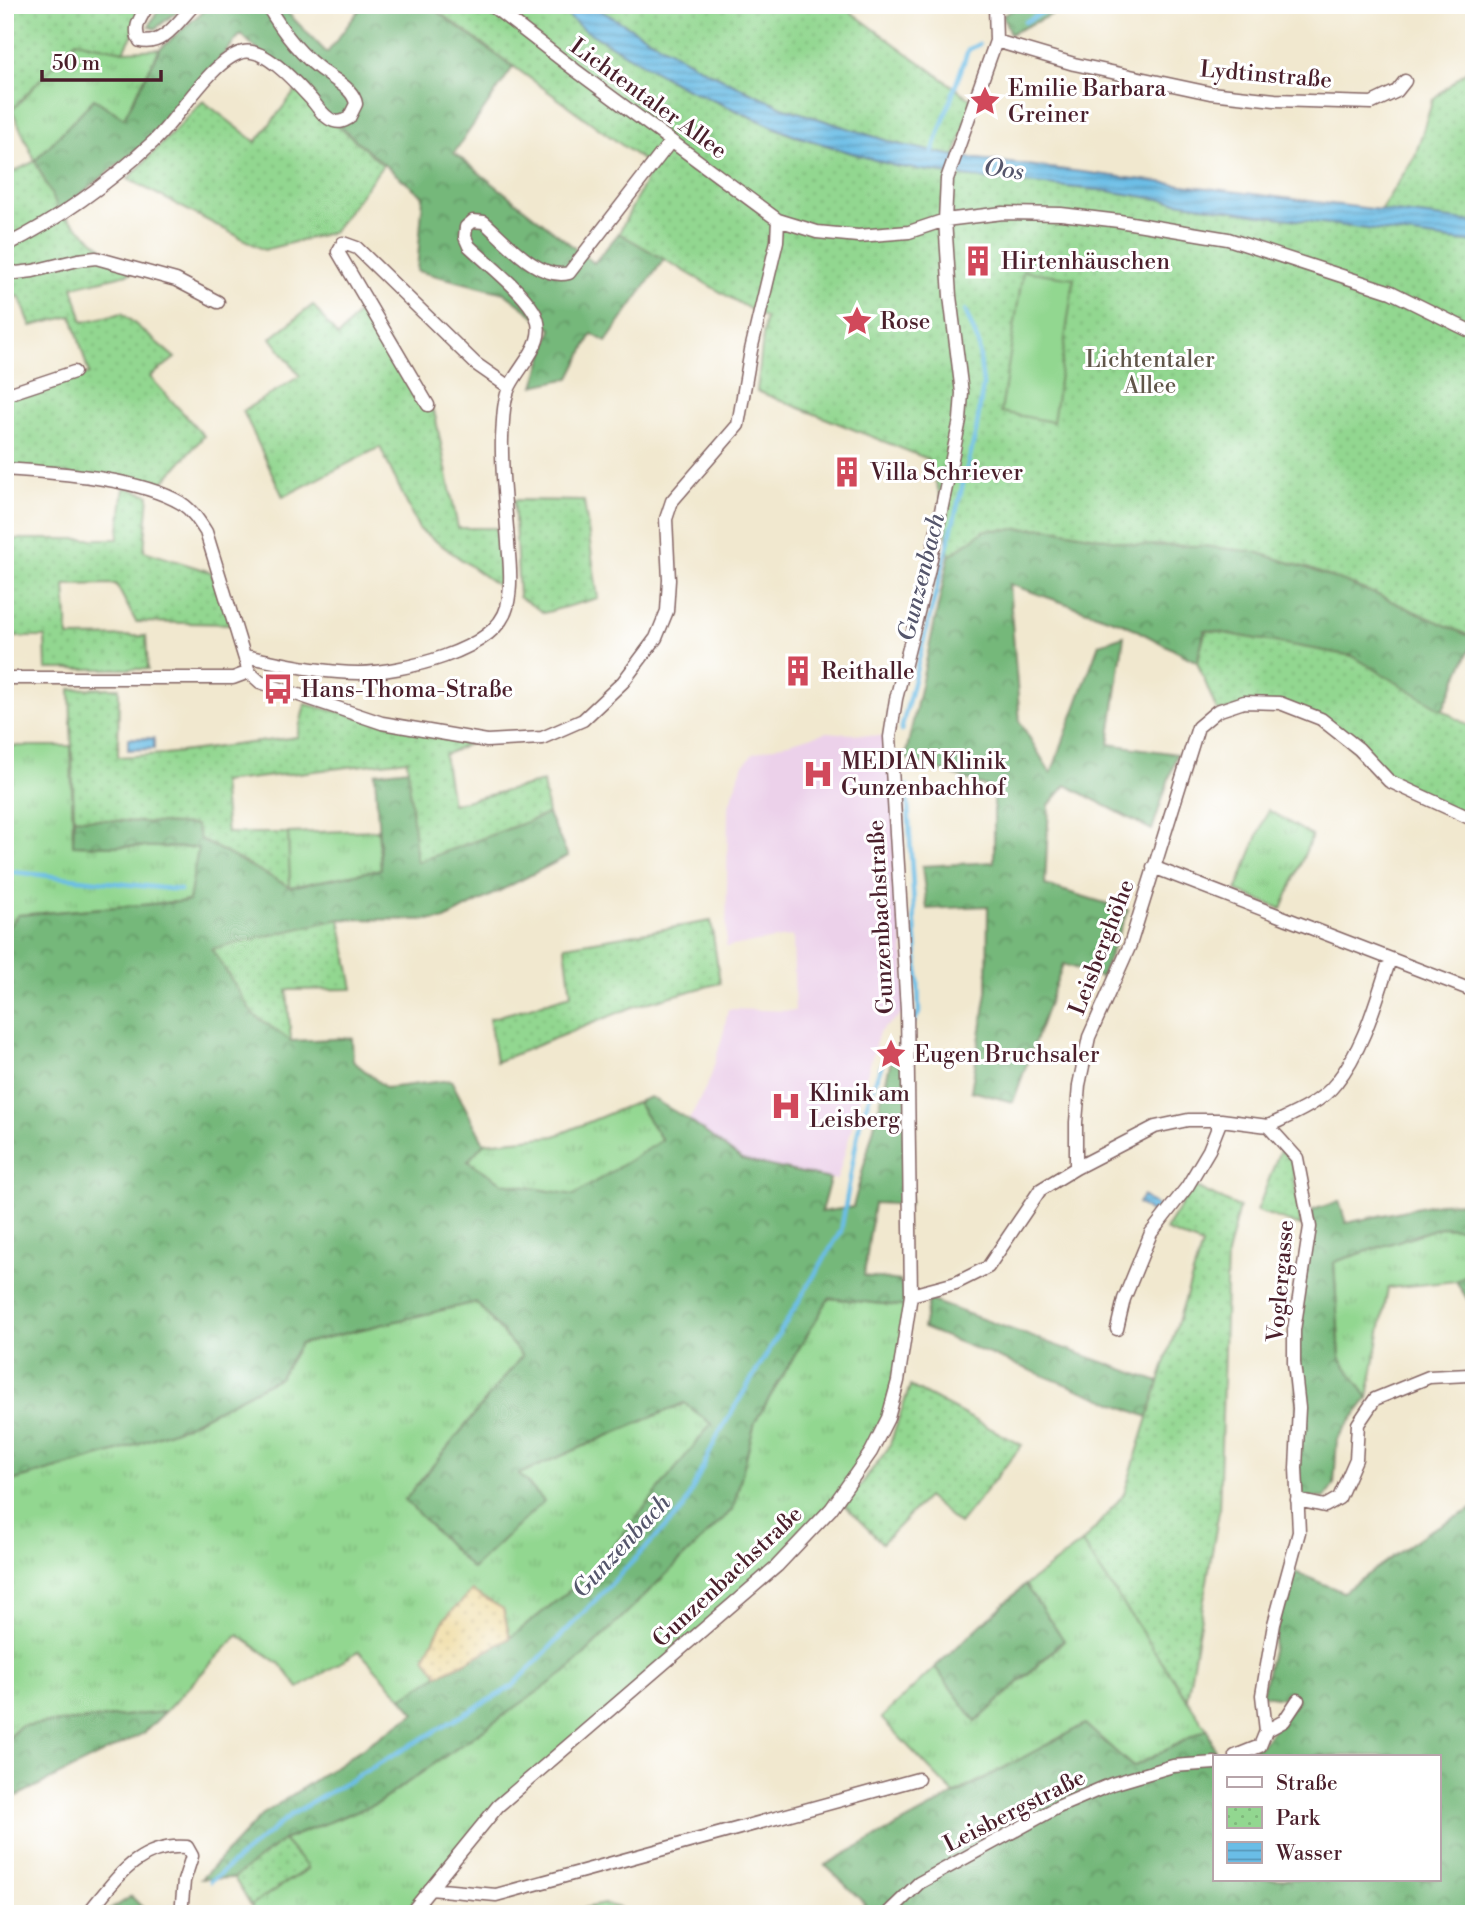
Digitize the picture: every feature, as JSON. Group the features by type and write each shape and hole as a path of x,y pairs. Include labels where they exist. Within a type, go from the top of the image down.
{"street":[{"path":"148,5 136,31 140,41 147,43 162,38 194,5"},
{"path":"5,246 35,232 83,200 155,141 208,78 241,52 252,51 262,55 300,87 329,119 339,122 349,118 356,104 353,94 306,59 289,40 267,5"},
{"name":"Lichtentaler Allee","path":"491,5 575,71 778,220 817,232 858,236 909,232 945,220 1003,214 1061,214 1100,218 1227,239 1391,292 1474,333"},
{"path":"995,5 996,41"},
{"name":"Lydtinstraße","path":"996,41 1074,64 1210,93 1275,100 1372,103 1397,91 1405,81"},
{"name":"Gunzenbachstraße","path":"396,1914 410,1913 498,1806 777,1566 831,1509 871,1452 888,1418 898,1381 912,1294 907,1010 890,737 960,420 962,393 950,296 945,220 947,179 996,41"},
{"path":"244,656 307,669 362,673 441,657 475,642 499,623 510,591 502,461 503,416 509,387 532,355 539,333 538,321 526,300 469,246 464,232 473,221 484,222 543,271 561,275 569,273 671,141"},
{"path":"5,469 125,484 182,504 198,519 206,532 249,672 260,682 382,723 475,739 520,740 542,737 583,720 623,682 656,638 667,611 669,580 666,519 672,501 738,425 751,350 777,241 778,220"},
{"path":"428,405 338,252 343,243 357,248 476,364 509,387"},
{"path":"5,268 16,273 96,258 176,280 218,302"},
{"path":"5,395 74,372"},
{"path":"12,678 233,678 249,672"},
{"name":"Leisberghöhe","path":"1076,1168 1079,1085 1089,1037 1130,945 1198,727 1217,711 1244,702 1280,703 1321,719 1359,749 1390,781 1474,820"},
{"name":"Leisberghöhe","path":"1153,867 1474,991"},
{"path":"912,1294 956,1283 988,1267 1040,1190 1155,1127 1188,1120 1220,1120 1268,1126 1310,1105 1335,1084 1358,1047 1390,959"},
{"path":"1117,1329 1124,1299 1151,1233 1187,1187 1204,1160 1220,1120"},
{"name":"Voglergasse","path":"1266,1731 1262,1695 1274,1624 1298,1532 1296,1468 1299,1408 1294,1363 1294,1330 1310,1227 1297,1158 1268,1126"},
{"path":"1297,1500 1325,1506 1339,1498 1356,1459 1358,1424 1375,1399 1429,1377 1469,1375"},
{"path":"1238,1755 1260,1746 1266,1731 1284,1721 1298,1700"},
{"name":"Leisbergstraße","path":"887,1914 919,1883 1058,1807 1112,1784 1172,1766 1213,1763"},
{"path":"430,1889 496,1895 918,1779"},
{"path":"93,1907 137,1858 173,1846 187,1847 192,1856 184,1881 181,1914"}],"shaded area":[{"path":"827,732 890,737 907,1010 879,1032 837,1180 742,1161 689,1120 710,1079 728,1009 795,1011 793,936 726,947 728,808 742,767 753,753"}],"green space":[{"path":"5,5 148,5 124,51 76,41 12,110 5,100"},
{"path":"161,5 185,5 155,29 149,26"},
{"path":"210,5 280,5 327,53 363,5 428,5 513,67 454,153 594,263 619,233 664,259 606,342 592,334 570,378 534,386 552,329 504,293 417,271 423,196 330,118 241,34 153,137 59,211 35,161 94,99 124,118 160,49"},
{"name":"Lichtentaler Allee","path":"429,5 555,5 583,29 681,86 789,134 895,166 985,179 1108,191 1260,215 1374,228 1379,212 1415,156 1433,99 1470,68 1474,58 1474,638 1378,595 1256,552 1204,546 1139,545 1048,528 985,530 949,556 942,501 928,459 757,391 765,318 619,233 652,167"},
{"path":"591,5 841,5 973,101 955,156 897,144 782,107 704,70"},
{"path":"1022,5 1072,5 1010,34 1003,15"},
{"path":"76,41 124,51 160,49 124,118 94,99 35,161 12,110"},
{"path":"297,89 383,165 333,232 264,250 128,179 203,101 256,142"},
{"path":"35,161 59,211 132,273 73,287 83,322 122,313 175,358 150,377 204,436 159,487 6,465 5,397 89,374 72,316 31,326 19,296 5,300 5,176"},
{"path":"1023,271 1074,278 1053,422 1001,412"},
{"path":"313,305 338,337 364,306 435,415 458,528 496,528 501,588 419,529 380,447 283,497 243,411 300,376 271,338"},
{"path":"124,487 149,495 144,551 211,572 231,624 136,622 116,584 65,585 68,637 146,636 148,669 46,669 45,637 5,637 5,539 118,539"},
{"path":"514,500 584,501 598,598 544,613 519,597"},
{"path":"1048,528 1139,545 1204,546 1256,552 1378,595 1474,640 1442,711 1352,656 1205,630 1197,662 1125,624 1009,584 1020,722 1051,774 1099,644 1124,636 1109,744 1177,754 1152,830 1066,785 1049,805 1045,885 1128,910 1101,977 1063,964 1013,1102 971,1091 987,992 988,906 927,909 922,866 994,862 994,789 905,758 949,556 985,530"},
{"path":"1206,630 1352,656 1474,729 1474,820 1389,781 1320,719 1280,703 1217,711 1197,662"},
{"path":"119,688 118,757 165,754 297,737 305,704 471,743 444,755 452,804 543,782 548,814 417,862 407,760 222,782 227,833 288,833 290,887 200,839 196,825 74,818 70,689"},
{"path":"5,746 71,746 73,845 199,848 189,901 19,915 5,931"},
{"path":"409,769 417,862 548,814 568,856 443,920 340,919 212,949 291,1041 352,1038 353,1061 386,1088 451,1080 484,1143 468,1161 503,1183 574,1195 662,1140 637,1102 650,1097 689,1120 742,1160 830,1179 821,1212 853,1207 891,1061 908,1060 910,1205 874,1203 864,1276 900,1281 910,1307 829,1298 755,1422 733,1509 566,1672 378,1803 283,1840 234,1878 201,1879 262,1815 415,1713 402,1698 438,1675 510,1638 594,1571 711,1424 684,1403 519,1474 544,1501 472,1569 405,1500 522,1356 476,1302 300,1344 280,1377 186,1426 118,1451 5,1485 5,931 18,915 189,901 198,848 73,845 74,818 196,825 200,839 291,887 381,869 375,773"},
{"path":"1268,810 1312,836 1282,909 1236,891"},
{"path":"378,830 381,869 290,887 288,833"},
{"path":"340,919 353,989 287,990 291,1041 253,1014 212,949"},
{"path":"711,921 720,983 635,1006 496,1062 489,1019 571,995 565,946"},
{"path":"637,1102 662,1140 574,1196 503,1183 468,1161 484,1143 555,1136"},
{"path":"1280,1150 1292,1161 1301,1226 1257,1211"},
{"path":"1193,1186 1239,1207 1227,1255 1219,1511 1187,1699 1082,1543 1124,1494 1202,1245 1165,1230"},
{"path":"1339,1201 1346,1223 1438,1203 1474,1202 1474,1229 1441,1227 1334,1262 1340,1358 1368,1398 1337,1439 1334,1485 1324,1498 1300,1497 1294,1330 1313,1210"},
{"path":"1441,1227 1474,1229 1474,1270 1456,1281 1388,1288 1368,1398 1340,1358 1334,1262"},
{"path":"1474,1270 1474,1310 1456,1281"},
{"path":"829,1298 910,1307 888,1418 831,1509 754,1586 498,1806 411,1913 256,1914 251,1905 308,1869 283,1840 378,1803 566,1672 733,1509 755,1422"},
{"path":"929,1300 1159,1382 1148,1417 923,1328"},
{"path":"476,1302 522,1356 405,1500 519,1474 685,1403 712,1424 594,1571 510,1638 503,1609 425,1657 438,1675 402,1698 359,1651 299,1688 280,1664 238,1635 165,1712 20,1726 5,1742 5,1485 118,1451 186,1426 280,1377 300,1344"},
{"path":"910,1386 1022,1445 959,1524 927,1497 882,1543 845,1506 889,1447"},
{"path":"1474,1508 1474,1914 855,1914 865,1904 825,1865 1085,1724 1133,1767 1207,1729 1217,1755 1213,1755 1213,1881 1440,1881 1440,1755 1238,1755 1260,1746 1298,1700 1262,1695 1290,1570 1343,1592 1429,1531"},
{"path":"1082,1543 1207,1729 1133,1767 1085,1725 954,1794 881,1718 935,1667 976,1722 1064,1641 1025,1585"},
{"path":"1025,1585 1064,1640 976,1722 935,1667"},
{"path":"165,1712 144,1733 5,1802 5,1742 20,1726"},
{"path":"283,1840 308,1868 251,1905 234,1878"},
{"path":"131,1896 149,1914 103,1914"},
{"path":"604,1904 620,1908 613,1914 557,1914"}],"sand":[{"path":"472,1591 503,1609 510,1638 438,1675 425,1657 445,1618"}],"water":[{"name":"Oos","path":"555,5 591,5 704,70 782,107 897,144 955,156 1474,222 1474,243 1260,215 1108,191 985,179 895,166 790,134 681,86 583,29"},
{"path":"128,738 154,738 154,749 128,750"},
{"path":"1143,1196 1161,1209 1156,1216 1138,1203"}],"waterway":[{"path":"1025,22 1057,5"},
{"path":"931,156 968,50 979,44"},
{"name":"Gunzenbach","path":"901,731 976,432 983,385 978,342 965,310"},
{"name":"Gunzenbach","path":"907,786 919,1013 913,1023"},
{"path":"5,871 180,890"},
{"name":"Gunzenbach","path":"211,1881 292,1814 513,1686 683,1509 718,1435 841,1231 860,1121 888,1049"},
{"name":"Gunzenbach","path":"167,1914 171,1907"}],"place":[{"name":"Emilie Barbara Greiner","path":"985,101"},
{"name":"Hirtenhäuschen","path":"978,261"},
{"name":"Rose","path":"857,321"},
{"name":"Villa Schriever","path":"847,472"},
{"name":"Reithalle","path":"798,671"},
{"name":"Hans-Thoma-Straße","path":"278,689"},
{"name":"MEDIAN Klinik Gunzenbachhof","path":"818,774"},
{"name":"Eugen Bruchsaler","path":"891,1054"},
{"name":"Klinik am Leisberg","path":"786,1106"}]}
